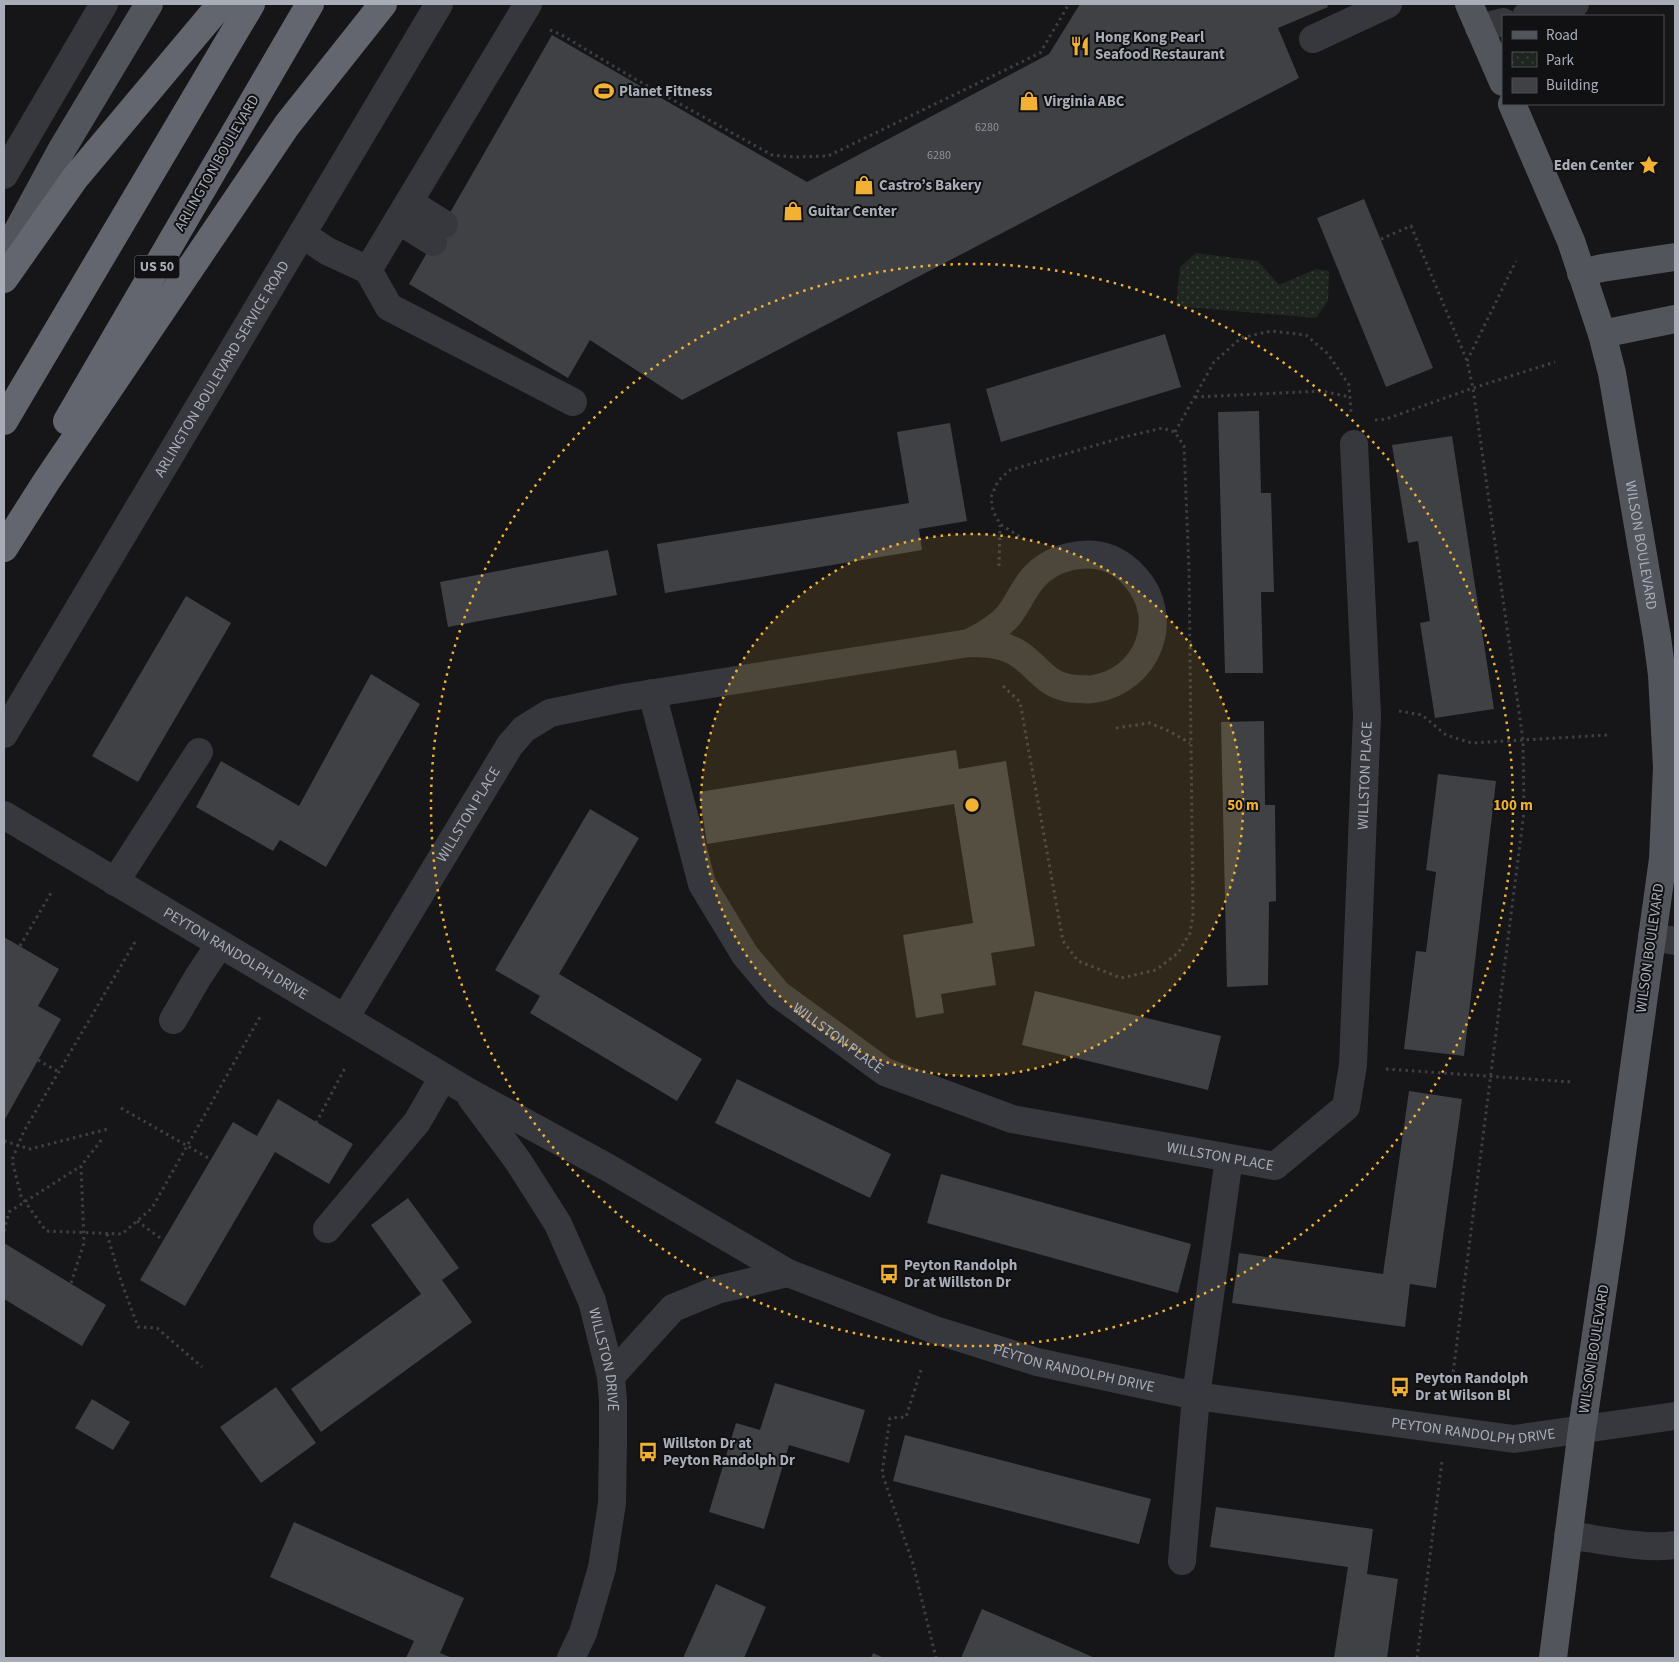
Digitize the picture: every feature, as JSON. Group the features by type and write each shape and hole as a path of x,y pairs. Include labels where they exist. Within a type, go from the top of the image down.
{"highway":[{"path":"4,279 75,178 221,4"},
{"path":"4,421 251,4"},
{"name":"ARLINGTON BOULEVARD","path":"4,530 310,4"},
{"path":"4,548 46,482 287,125 383,4"}],"main road":[{"path":"4,256 62,149 149,4"},
{"path":"1484,18 1502,79"},
{"name":"WILSON BOULEVARD","path":"1512,105 1571,241 1602,334 1612,373 1660,657 1670,838 1664,939 1609,1250 1582,1429 1553,1658"},
{"path":"1581,273 1675,256"},
{"path":"1602,334 1675,319"}],"street":[{"path":"4,175 104,4"},
{"name":"ARLINGTON BOULEVARD SERVICE ROAD","path":"4,734 439,4"},
{"path":"368,270 528,4"},
{"path":"1313,39 1388,4"},
{"path":"1530,15 1575,4"},
{"path":"404,211 438,233"},
{"path":"302,234 326,251 368,270 389,307 573,402"},
{"name":"WILLSTON PLACE","path":"652,693 702,884 745,955 778,994 885,1072 1012,1119 1275,1166 1346,1107 1353,1067 1367,706 1353,434"},
{"name":"WILLSTON PLACE","path":"345,1018 510,745 524,729 550,713 652,693 969,643 995,644 1019,654 1049,681 1066,689 1093,690 1112,684 1128,674 1144,657 1151,640 1154,621 1151,602 1142,584 1129,570 1111,559 1091,555 1071,556 1049,564 1034,577 1008,616 984,636 969,643"},
{"path":"115,882 199,752"},
{"name":"PEYTON RANDOLPH DRIVE","path":"4,815 467,1092 605,1166 788,1273 935,1330 1038,1362 1196,1396 1514,1438 1675,1416"},
{"path":"173,1020 220,944"},
{"path":"327,1229 417,1122 443,1077"},
{"name":"WILLSTON DRIVE","path":"467,1092 518,1162 558,1224 592,1301 611,1376 613,1401 612,1503 602,1568 583,1633 571,1658"},
{"path":"1182,1561 1196,1396 1229,1158"},
{"path":"611,1376 673,1308 718,1290 788,1273"},
{"path":"1568,1535 1623,1543 1666,1547 1675,1545"}],"path":[{"path":"545,28 560,34 635,79 772,155 795,157 828,156 1040,53 1069,4"},
{"path":"1381,239 1411,226 1467,362 1473,388 1523,740 1524,812 1418,1658"},
{"path":"1467,362 1516,261"},
{"path":"1175,432 1214,362 1241,338 1272,331 1306,335 1328,354 1349,385 1353,434 1386,419 1473,388 1555,362"},
{"path":"1195,397 1322,391 1350,397"},
{"path":"999,568 1000,524"},
{"path":"1367,706 1422,715 1446,735 1472,743 1607,735"},
{"path":"1116,728 1150,723 1190,743"},
{"path":"20,946 51,893"},
{"path":"135,942 24,1131 12,1160 21,1196 46,1231 122,1234 152,1208 261,1015"},
{"path":"38,1060 59,1072"},
{"path":"316,1123 346,1066"},
{"path":"1353,1067 1572,1082"},
{"path":"121,1108 186,1147 210,1159"},
{"path":"4,1141 30,1149 108,1129"},
{"path":"4,1231 9,1212 81,1166 102,1138"},
{"path":"71,1283 84,1243 81,1166"},
{"path":"137,1221 163,1240"},
{"path":"107,1234 121,1281 138,1327 157,1328 202,1367"},
{"path":"922,1370 906,1416 890,1418 882,1473 912,1564 936,1658"}],"green space":[{"path":"1196,253 1258,261 1279,285 1316,269 1329,271 1328,301 1316,318 1176,306 1180,267"}],"building":[{"path":"1080,4 1327,4 1328,7 1278,28 1299,78 682,400 590,340 568,378 409,284 552,35 807,182 1049,54"},
{"path":"1364,199 1433,368 1386,387 1317,218"},
{"path":"1165,334 1181,387 1001,442 986,389"},
{"path":"1259,411 1261,493 1271,493 1274,592 1261,592 1263,673 1225,673 1218,412"},
{"path":"950,423 967,521 919,529 922,550 665,593 657,544 909,503 897,432"},
{"path":"1452,436 1494,709 1435,718 1420,623 1430,621 1418,541 1408,543 1392,445"},
{"path":"608,550 617,595 448,627 440,582"},
{"path":"186,596 231,623 138,782 92,756"},
{"path":"371,674 420,704 326,867 280,840 273,851 196,807 221,761 299,806"},
{"path":"1264,721 1265,805 1275,805 1276,901 1269,902 1268,985 1227,987 1221,722"},
{"path":"956,750 959,769 1006,761 1035,946 991,953 996,985 941,994 944,1013 916,1018 903,935 973,923 954,804 707,844 699,792"},
{"path":"1438,774 1496,781 1464,1056 1404,1049 1416,951 1426,952 1436,872 1426,870"},
{"path":"590,809 639,838 559,974 702,1059 677,1101 530,1013 540,996 495,970"},
{"path":"4,937 59,969 38,1006 61,1019 4,1121"},
{"path":"1035,991 1221,1036 1208,1090 1022,1045"},
{"path":"737,1079 891,1154 870,1198 715,1123"},
{"path":"1409,1091 1462,1099 1436,1288 1410,1284 1405,1327 1232,1303 1239,1253 1383,1274"},
{"path":"278,1099 353,1144 329,1184 275,1152 185,1306 140,1280 233,1122 257,1136"},
{"path":"941,1174 1191,1244 1178,1293 927,1223"},
{"path":"408,1198 459,1268 442,1280 472,1322 321,1432 291,1389 421,1294 371,1225"},
{"path":"4,1243 106,1305 82,1346 4,1299"},
{"path":"775,1383 865,1410 849,1463 789,1445 764,1529 709,1512 736,1423 760,1430"},
{"path":"276,1387 316,1443 261,1483 220,1427"},
{"path":"92,1399 130,1422 113,1450 75,1428"},
{"path":"905,1435 1151,1499 1139,1544 893,1481"},
{"path":"1216,1507 1373,1529 1367,1574 1398,1579 1387,1658 1334,1658 1348,1567 1210,1547"},
{"path":"294,1522 464,1598 440,1653 452,1658 406,1658 414,1641 270,1577"},
{"path":"716,1584 766,1607 744,1658 683,1658"},
{"path":"982,1609 1095,1658 961,1658"},
{"path":"873,1653 884,1658 871,1658"}],"place":[{"name":"Hong Kong Pearl Seafood Restaurant","path":"1080,46"},
{"name":"Planet Fitness","path":"604,91"},
{"name":"Virginia ABC","path":"1029,101"},
{"name":"Eden Center","path":"1649,165"},
{"name":"Castro’s Bakery","path":"864,185"},
{"name":"Guitar Center","path":"793,211"},
{"name":"Peyton Randolph Dr at Willston Dr","path":"889,1274"},
{"name":"Peyton Randolph Dr at Wilson Bl","path":"1400,1387"},
{"name":"Willston Dr at Peyton Randolph Dr","path":"648,1452"}]}
